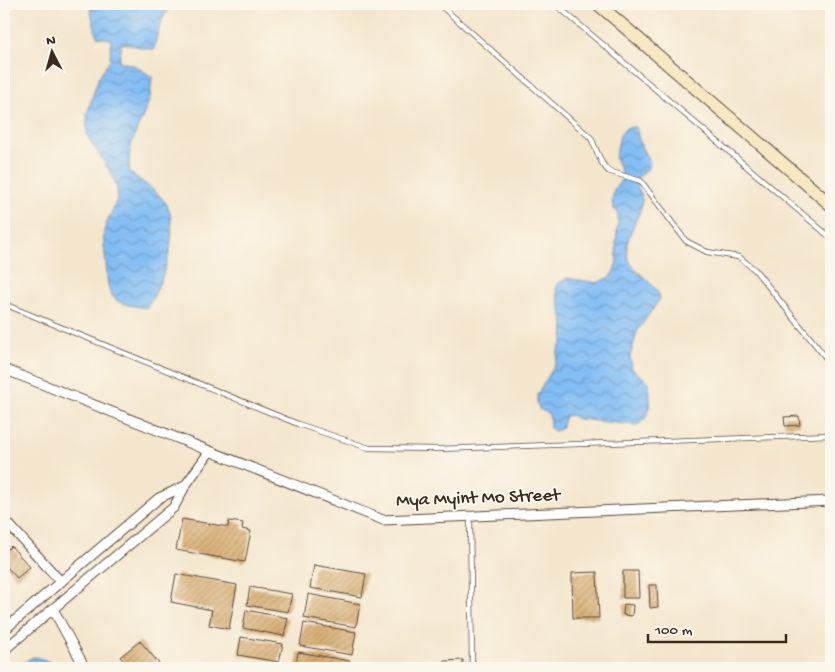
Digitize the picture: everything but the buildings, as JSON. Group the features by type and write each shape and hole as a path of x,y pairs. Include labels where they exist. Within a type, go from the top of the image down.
{"main road":[{"path":"598,4 831,205"}],"street":[{"name":"Mya Myint Mo Street","path":"4,369 384,520 831,501"},
{"path":"4,650 174,507 185,486 210,451"},
{"path":"4,630 159,498 185,486"},
{"path":"4,519 60,582"},
{"path":"53,609 85,668"}],"lane":[{"path":"439,4 591,138 602,163 608,171 641,181 686,241 707,252 739,257 756,270 831,364"},
{"path":"555,4 831,238"},
{"path":"4,304 298,424 369,448 439,449 831,435"},
{"path":"470,516 472,668"}],"water":[{"path":"89,4 174,4 163,19 154,50 122,43 119,61 136,66 152,77 147,107 132,143 129,162 130,173 162,198 168,207 171,219 172,232 168,259 159,286 147,308 118,301 113,298 108,285 104,232 117,200 117,189 110,171 87,134 87,114 99,76 110,60 111,39 97,37"},
{"path":"636,127 640,143 650,162 647,169 636,179 642,201 629,237 627,252 632,265 656,289 660,299 637,331 630,357 632,369 649,382 650,401 648,413 636,425 578,419 570,415 565,416 561,429 555,431 550,428 549,414 539,409 537,395 555,365 559,347 563,342 564,324 556,289 558,284 567,278 597,283 610,277 614,271 617,261 618,213 614,209 612,202 614,190 622,179 615,157 620,135 626,128"},
{"path":"34,657 48,661 56,666 56,668 18,668"}]}
